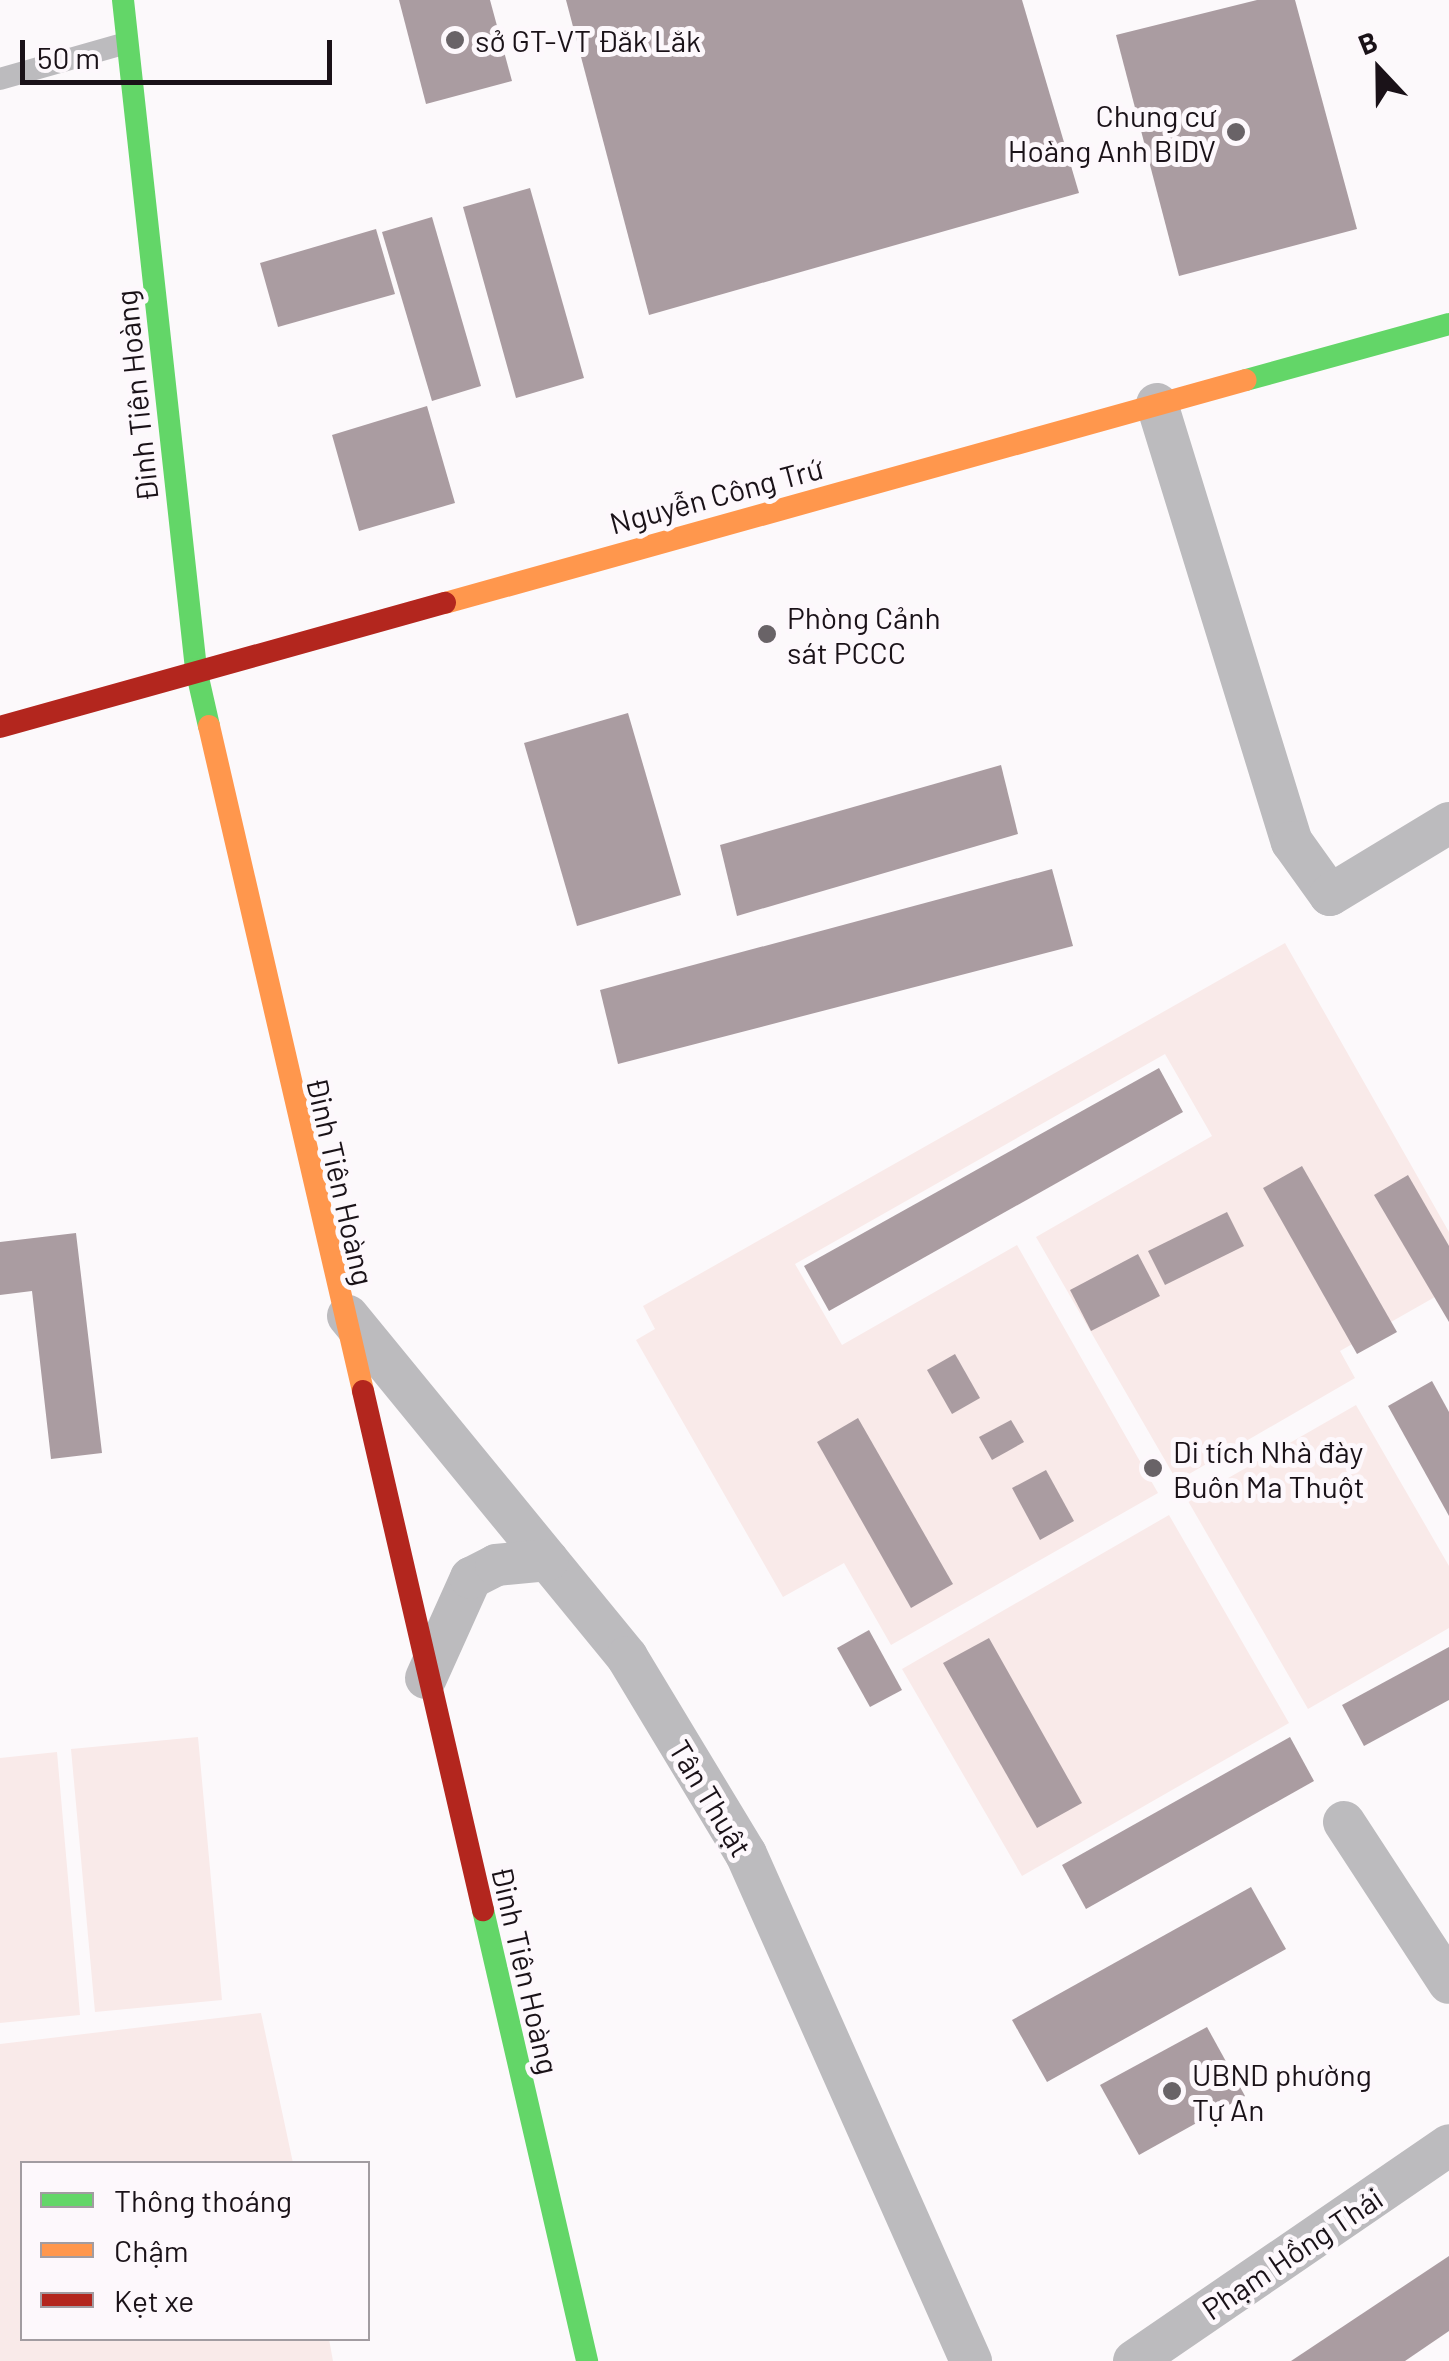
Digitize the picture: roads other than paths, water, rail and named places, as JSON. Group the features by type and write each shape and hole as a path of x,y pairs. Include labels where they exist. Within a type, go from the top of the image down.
{"street":[{"name":"Đinh Tiên Hoàng","path":"123,0 196,670 338,1304 587,2361"},
{"name":"Nguyễn Công Trứ","path":"0,728 196,670 1449,324"},
{"path":"1158,404 1292,842 1330,895 1449,823"},
{"name":"Tân Thuật","path":"338,1304 627,1658 746,1854 972,2361"},
{"path":"426,1678 471,1578 496,1565 548,1560"},
{"path":"1344,1822 1449,1983"},
{"name":"Phạm Hồng Thái","path":"1134,2361 1449,2146"}],"lane":[{"path":"0,79 128,42"}],"place":[{"name":"sở GT-VT Đăk Lăk","path":"455,40"},
{"name":"Chung cư Hoàng Anh BIDV","path":"1236,132"},
{"name":"Phòng Cảnh sát PCCC","path":"767,634"},
{"name":"Di tích Nhà đày Buôn Ma Thuột","path":"1153,1468"},
{"name":"UBND phường Tự An","path":"1172,2091"}]}
